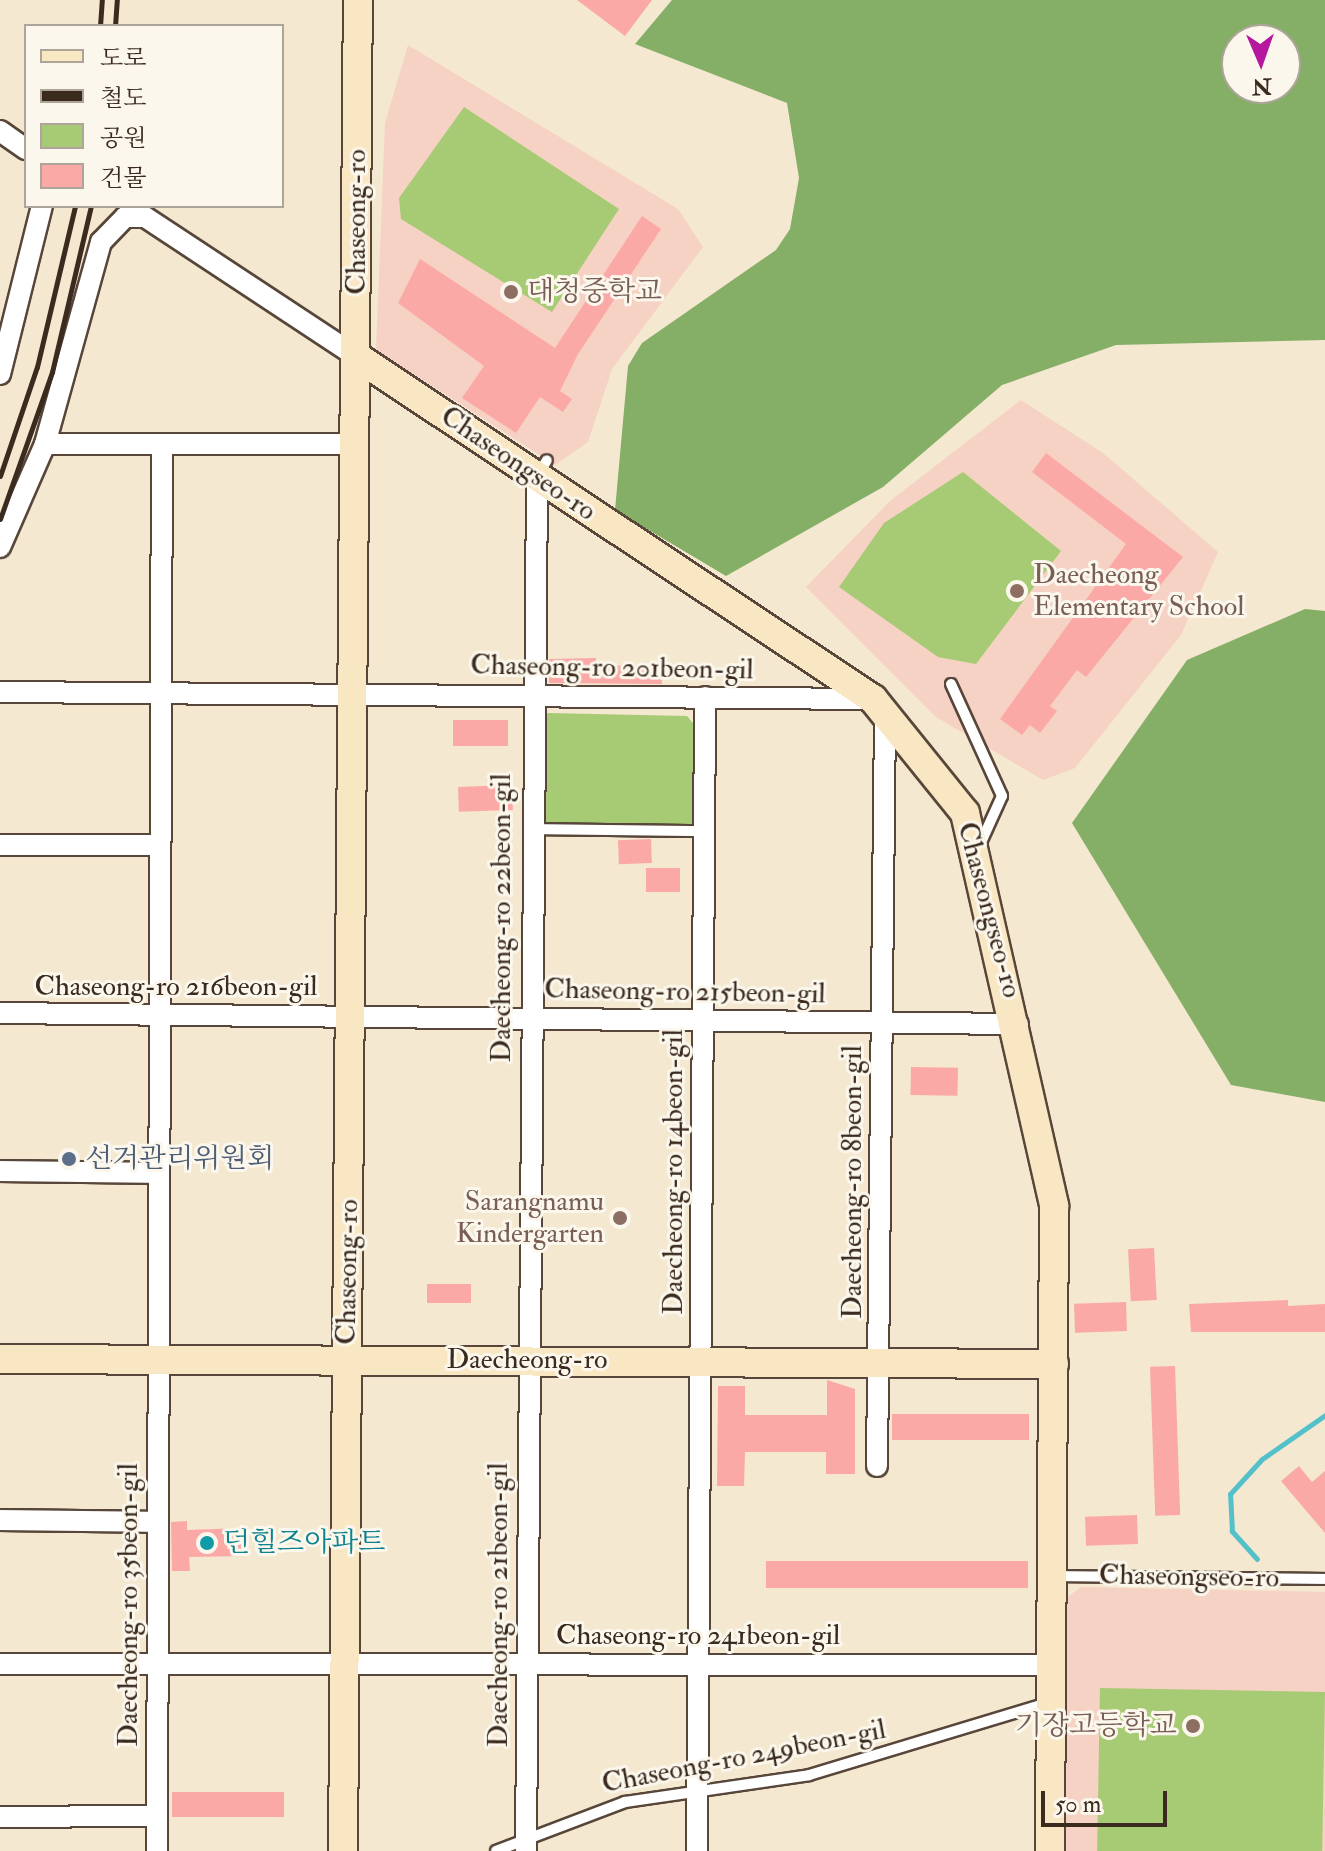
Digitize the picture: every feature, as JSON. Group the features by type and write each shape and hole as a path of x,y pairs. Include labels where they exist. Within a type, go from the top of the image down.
{"street":[{"name":"Chaseong-ro","path":"343,1851 351,1016 352,444 357,357 358,0"},
{"path":"0,131 24,148"},
{"path":"0,374 42,208"},
{"path":"0,547 45,444 106,231 135,213 357,357"},
{"name":"Chaseongseo-ro","path":"357,357 448,407 542,469 879,707 965,813 1018,1024 1054,1206 1050,1851"},
{"path":"45,444 352,444"},
{"name":"Daecheong-ro 35beon-gil","path":"157,1851 157,845 162,445"},
{"name":"Daecheong-ro 22beon-gil","path":"529,1359 530,695 542,469"},
{"path":"0,692 350,693"},
{"name":"Chaseong-ro 201beon-gil","path":"350,693 705,697 879,707"},
{"name":"Daecheong-ro 14beon-gil","path":"697,1851 705,697"},
{"name":"Daecheong-ro 8beon-gil","path":"877,1466 882,1022 879,707"},
{"path":"0,845 157,845"},
{"name":"Chaseong-ro 216beon-gil","path":"0,1013 351,1016"},
{"name":"Chaseong-ro 215beon-gil","path":"351,1016 1018,1024"},
{"path":"0,1171 157,1173"},
{"name":"Daecheong-ro","path":"0,1359 529,1359 1054,1364"},
{"name":"Daecheong-ro 21beon-gil","path":"522,1846 529,1359"},
{"path":"0,1520 158,1522"},
{"name":"Chaseong-ro 241beon-gil","path":"0,1664 1051,1665"},
{"path":"0,1817 157,1816"}],"lane":[{"path":"951,684 1002,796 977,851"},
{"path":"531,829 705,831"},
{"name":"Chaseongseo-ro","path":"1052,1576 1325,1579"},
{"name":"Chaseong-ro 249beon-gil","path":"496,1851 522,1846 625,1802 809,1775 1051,1703"}],"shaded area":[{"path":"408,45 678,209 703,247 612,369 588,442 555,465 376,350 385,123"},
{"path":"1021,400 1103,453 1218,552 1181,635 1075,768 1043,780 936,717 806,587 890,501"},
{"name":"기장고등학교","path":"1081,1587 1325,1592 1325,1851 1060,1851 1062,1601"}],"green space":[{"path":"672,0 1325,0 1325,340 1116,345 1002,385 883,487 726,576 615,510 628,366 642,343 776,250 790,229 799,178 787,103 635,44"},
{"path":"464,107 619,209 552,312 401,219 399,198"},
{"path":"963,472 1061,551 976,664 938,657 839,587 884,523"},
{"path":"1305,609 1325,611 1325,1102 1231,1085 1072,823 1187,660"},
{"path":"548,713 687,716 697,728 696,821 684,829 549,827 540,820 539,720"},
{"path":"1100,1688 1325,1692 1322,1851 1097,1851"}],"building":[{"path":"577,0 652,0 625,36"},
{"path":"642,216 661,229 578,354 560,391 572,399 563,412 540,397 516,433 462,398 484,366 398,303 420,259 555,348"},
{"path":"1046,453 1183,557 1086,677 1077,670 1050,706 1057,711 1040,733 1030,725 1022,735 1000,719 1126,544 1032,472"},
{"path":"596,658 596,666 661,665 662,684 549,683 549,659"},
{"path":"453,720 508,720 508,746 453,746"},
{"path":"512,785 513,810 459,812 458,787"},
{"path":"651,839 652,863 619,864 618,840"},
{"path":"646,868 680,868 680,892 646,892"},
{"path":"911,1067 958,1068 958,1096 911,1095"},
{"path":"1154,1248 1157,1300 1131,1301 1128,1249"},
{"path":"427,1284 471,1284 471,1303 427,1303"},
{"path":"1288,1300 1288,1306 1325,1304 1325,1332 1191,1332 1189,1304"},
{"path":"1126,1302 1127,1331 1075,1333 1074,1304"},
{"path":"1175,1366 1180,1515 1155,1516 1150,1367"},
{"path":"827,1380 855,1389 855,1474 826,1474 826,1452 745,1452 744,1486 717,1486 718,1386 745,1386 745,1415 827,1415"},
{"path":"892,1414 1029,1414 1029,1440 892,1440"},
{"path":"1299,1466 1312,1482 1325,1471 1325,1533 1281,1481"},
{"path":"1137,1515 1138,1544 1086,1546 1085,1517"},
{"name":"던힐즈아파트","path":"187,1521 187,1530 243,1528 244,1556 189,1557 190,1571 172,1571 171,1522"},
{"path":"766,1561 1028,1561 1028,1588 766,1588"},
{"path":"172,1792 284,1792 284,1817 172,1817"}],"waterway":[{"path":"1257,1559 1232,1531 1230,1494 1262,1459 1325,1415"}],"railway":[{"path":"100,24 102,0"},
{"path":"115,24 117,0"},
{"path":"0,476 37,367 75,208"},
{"path":"0,519 52,372 91,208"}],"place":[{"name":"대청중학교","path":"511,292"},
{"name":"Daecheong Elementary School","path":"1017,591"},
{"name":"선거관리위원회","path":"69,1159"},
{"name":"Sarangnamu Kindergarten","path":"620,1218"},
{"name":"던힐즈아파트","path":"207,1543"},
{"name":"기장고등학교","path":"1193,1726"}]}
